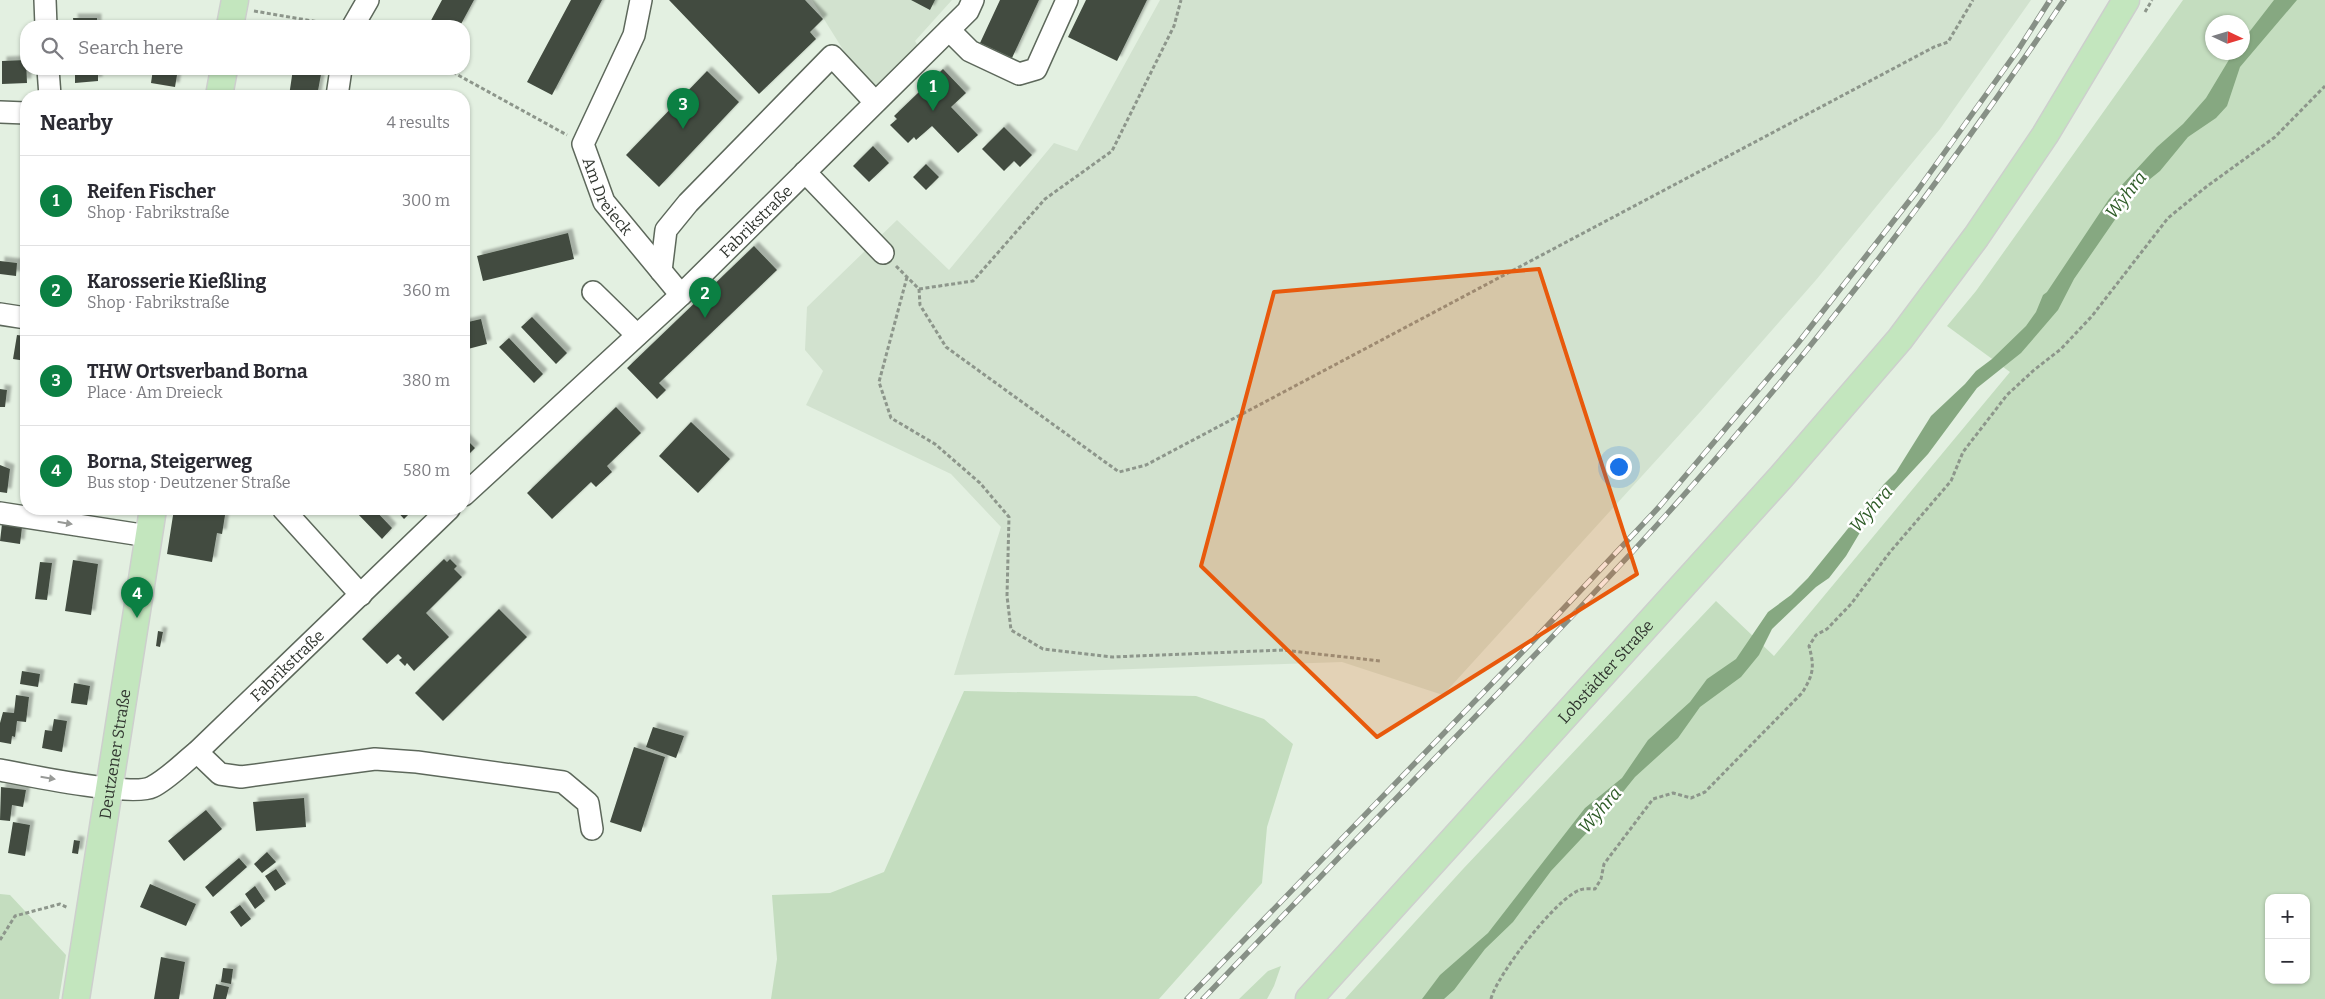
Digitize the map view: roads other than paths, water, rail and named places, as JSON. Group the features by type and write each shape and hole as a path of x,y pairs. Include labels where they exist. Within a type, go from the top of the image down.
{"main road":[{"name":"Lobstädter Straße","path":"1309,999 1781,478 1900,339 1976,237 2045,135 2126,0"},
{"path":"220,90 223,75"},
{"name":"Deutzener Straße","path":"76,999 152,515"}],"street":[{"path":"45,0 46,20"},
{"path":"356,20 368,0"},
{"name":"Am Dreieck","path":"641,0 634,35 583,144 604,202 681,295"},
{"name":"Fabrikstraße","path":"470,489 681,295 968,11 973,0"},
{"path":"949,30 970,51 1019,74 1036,69 1067,0"},
{"path":"661,271 666,230 688,203 832,56 875,102"},
{"path":"48,75 50,90"},
{"path":"338,90 340,75"},
{"path":"0,112 20,113"},
{"path":"805,172 883,253"},
{"path":"593,292 637,335"},
{"path":"0,314 20,317"},
{"path":"0,513 148,536"},
{"path":"288,515 360,595"},
{"name":"Fabrikstraße","path":"0,770 110,788 138,791 151,788 197,752 443,515"},
{"path":"197,752 220,774 241,777 375,759 417,762 563,782 588,802 592,830"}],"water":[{"path":"2274,0 2297,0 2250,55 2250,31"},
{"name":"Wyhra","path":"2229,60 2246,60 2240,67 2227,106 2216,118 2188,137 2160,171 2134,192 2074,279 2058,310 2021,353 1977,388 1928,454 1868,519 1846,556 1829,578 1816,587 1772,629 1759,655 1741,677 1700,707 1678,738 1635,777 1610,808 1551,871 1513,922 1485,949 1454,990 1444,999 1422,999 1440,975 1488,933 1585,808 1622,778 1648,740 1690,702 1707,679 1736,659 1768,612 1791,595 1808,578 1884,484 1896,472 1931,416 1976,371 1992,359 2026,326 2036,312 2043,295 2047,292 2109,199 2206,98"}],"railway":[{"path":"1187,999 1532,642 1659,507 1798,343 1917,191 2018,50 2050,0"},
{"path":"1203,999 1574,615 1721,453 1875,264 1971,134 2064,0"}],"place":[{"name":"Reifen Fischer","path":"933,111"},
{"name":"THW Ortsverband Borna","path":"683,129"},
{"name":"Karosserie Kießling","path":"705,318"},
{"name":"Borna, Steigerweg","path":"137,618"}]}
